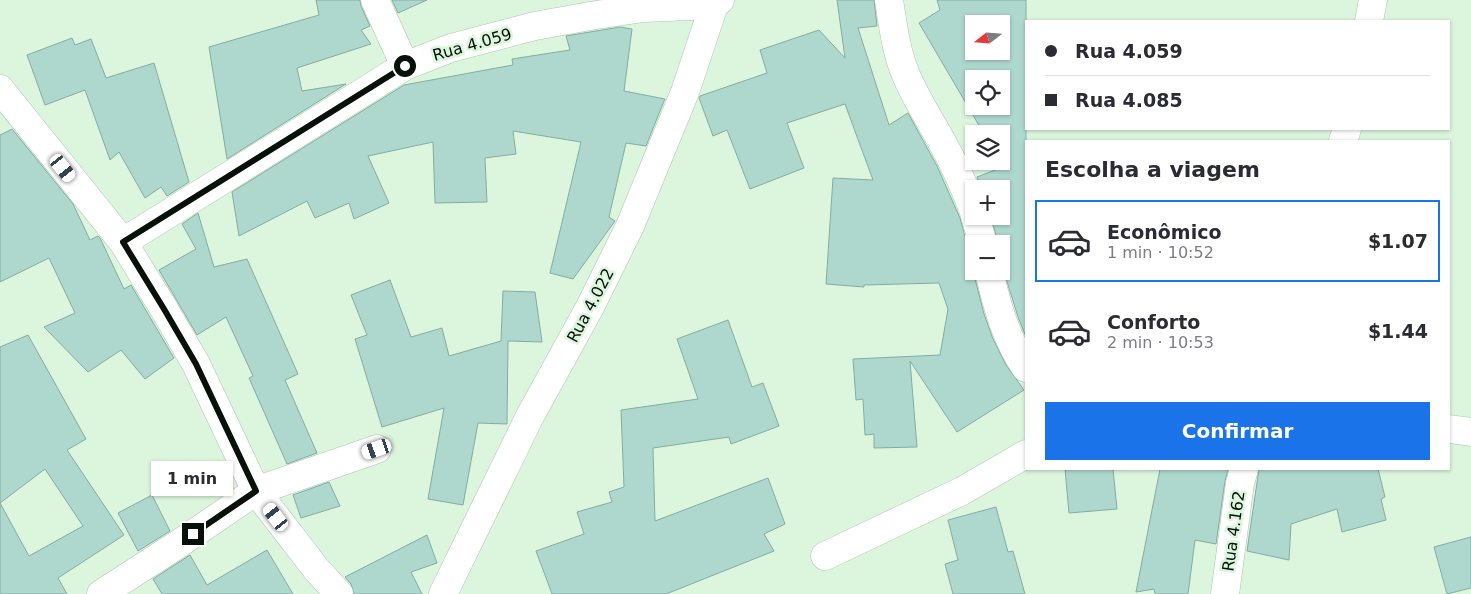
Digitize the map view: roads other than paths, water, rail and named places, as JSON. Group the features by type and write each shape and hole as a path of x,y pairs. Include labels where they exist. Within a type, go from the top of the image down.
{"street":[{"path":"374,0 405,66"},
{"path":"889,0 894,32 905,73 920,107 942,142 965,188"},
{"path":"1369,20 1373,0"},
{"name":"Rua 4.059","path":"123,242 405,66 451,48 535,26 641,4 717,3"},
{"name":"Rua 4.022","path":"443,594 530,416 590,307 630,226 685,92 717,3"},
{"path":"0,89 123,242 196,364 256,491 338,594"},
{"path":"991,280 996,305 1014,350 1025,366"},
{"path":"1450,429 1471,432"},
{"path":"101,594 178,545 256,491 377,449"},
{"path":"825,556 962,491 1025,455"},
{"name":"Rua 4.162","path":"1225,594 1240,483 1244,470"}]}
